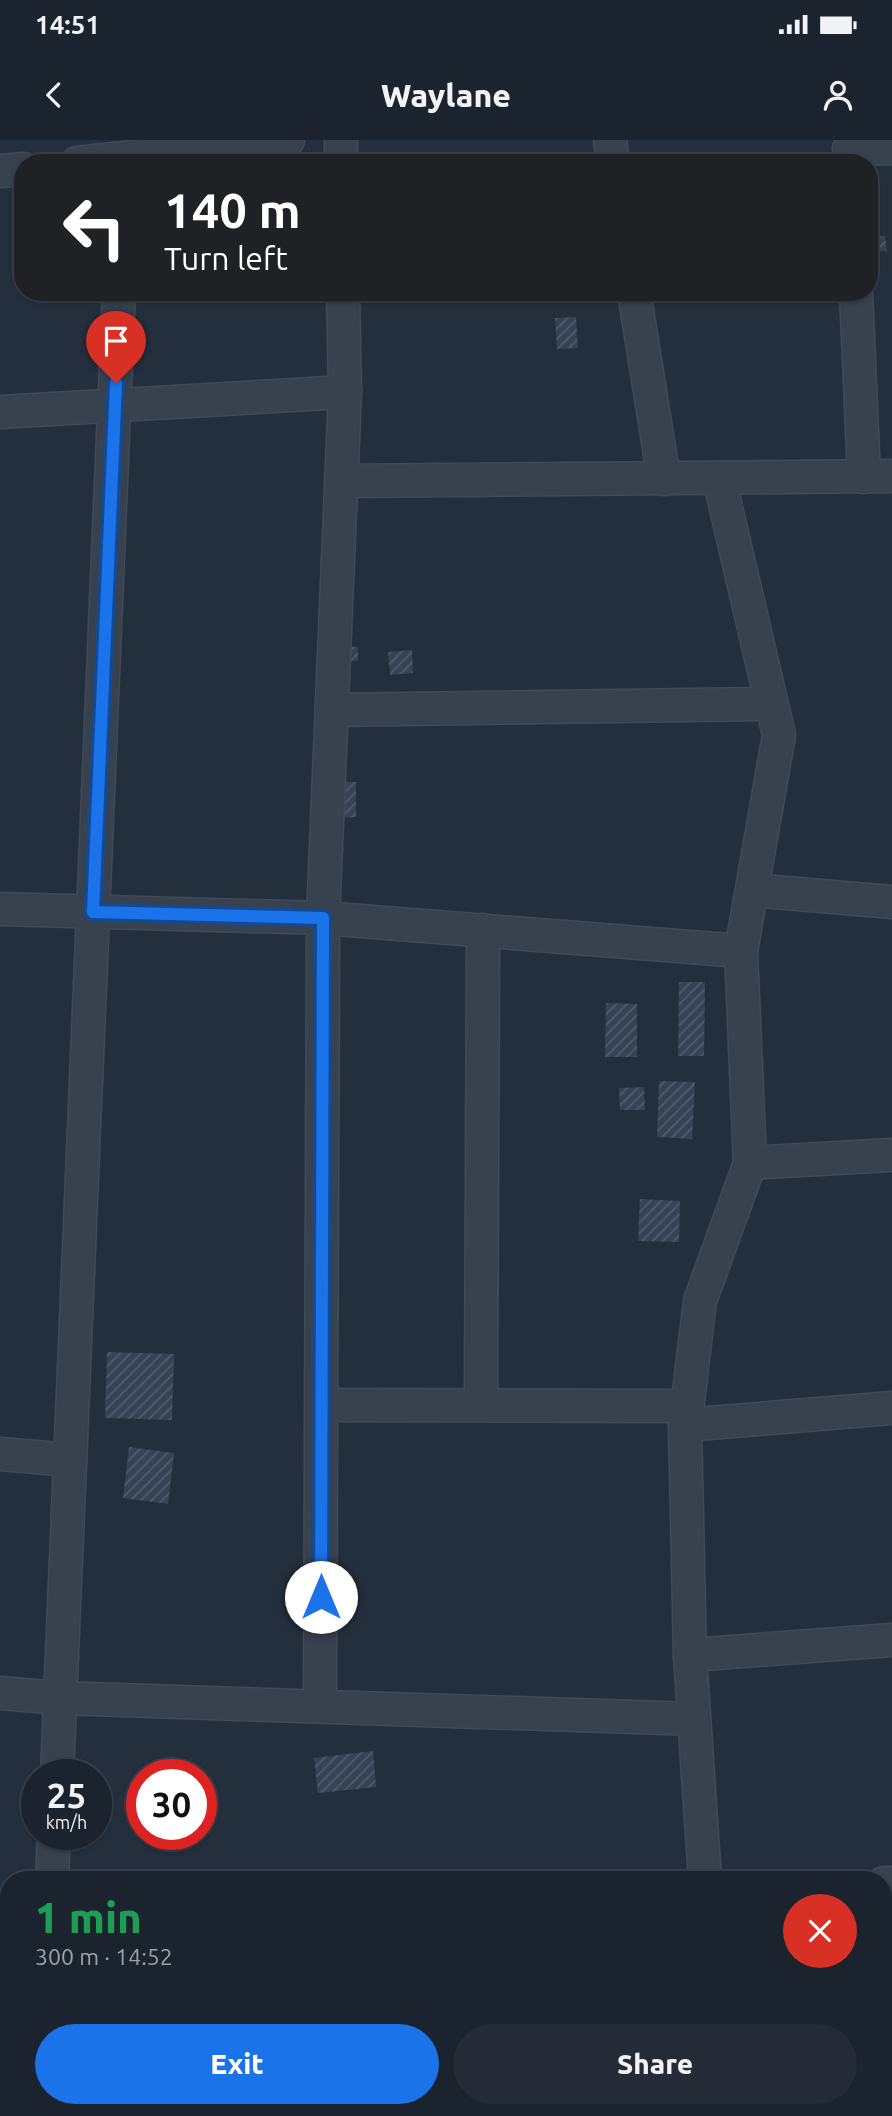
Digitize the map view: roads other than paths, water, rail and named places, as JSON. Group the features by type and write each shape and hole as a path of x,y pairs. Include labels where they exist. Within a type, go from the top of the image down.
{"street":[{"path":"174,154 288,140"},
{"path":"849,151 892,148"},
{"path":"58,1759 119,301"},
{"path":"320,1706 323,918 342,481 344,301"},
{"path":"635,301 664,478"},
{"path":"342,481 878,477 857,301"},
{"path":"0,412 345,392"},
{"path":"704,1871 690,1655 686,1415 700,1301 750,1163 741,951 779,735 719,478"},
{"path":"332,710 771,704"},
{"path":"752,890 892,902"},
{"path":"0,909 323,918 741,951"},
{"path":"481,1405 483,930"},
{"path":"750,1163 892,1155"},
{"path":"322,1405 481,1405 686,1415 892,1408"},
{"path":"0,1454 70,1460"},
{"path":"690,1655 892,1640"},
{"path":"0,1693 60,1698 694,1719"},
{"path":"52,1871 53,1850"}]}
